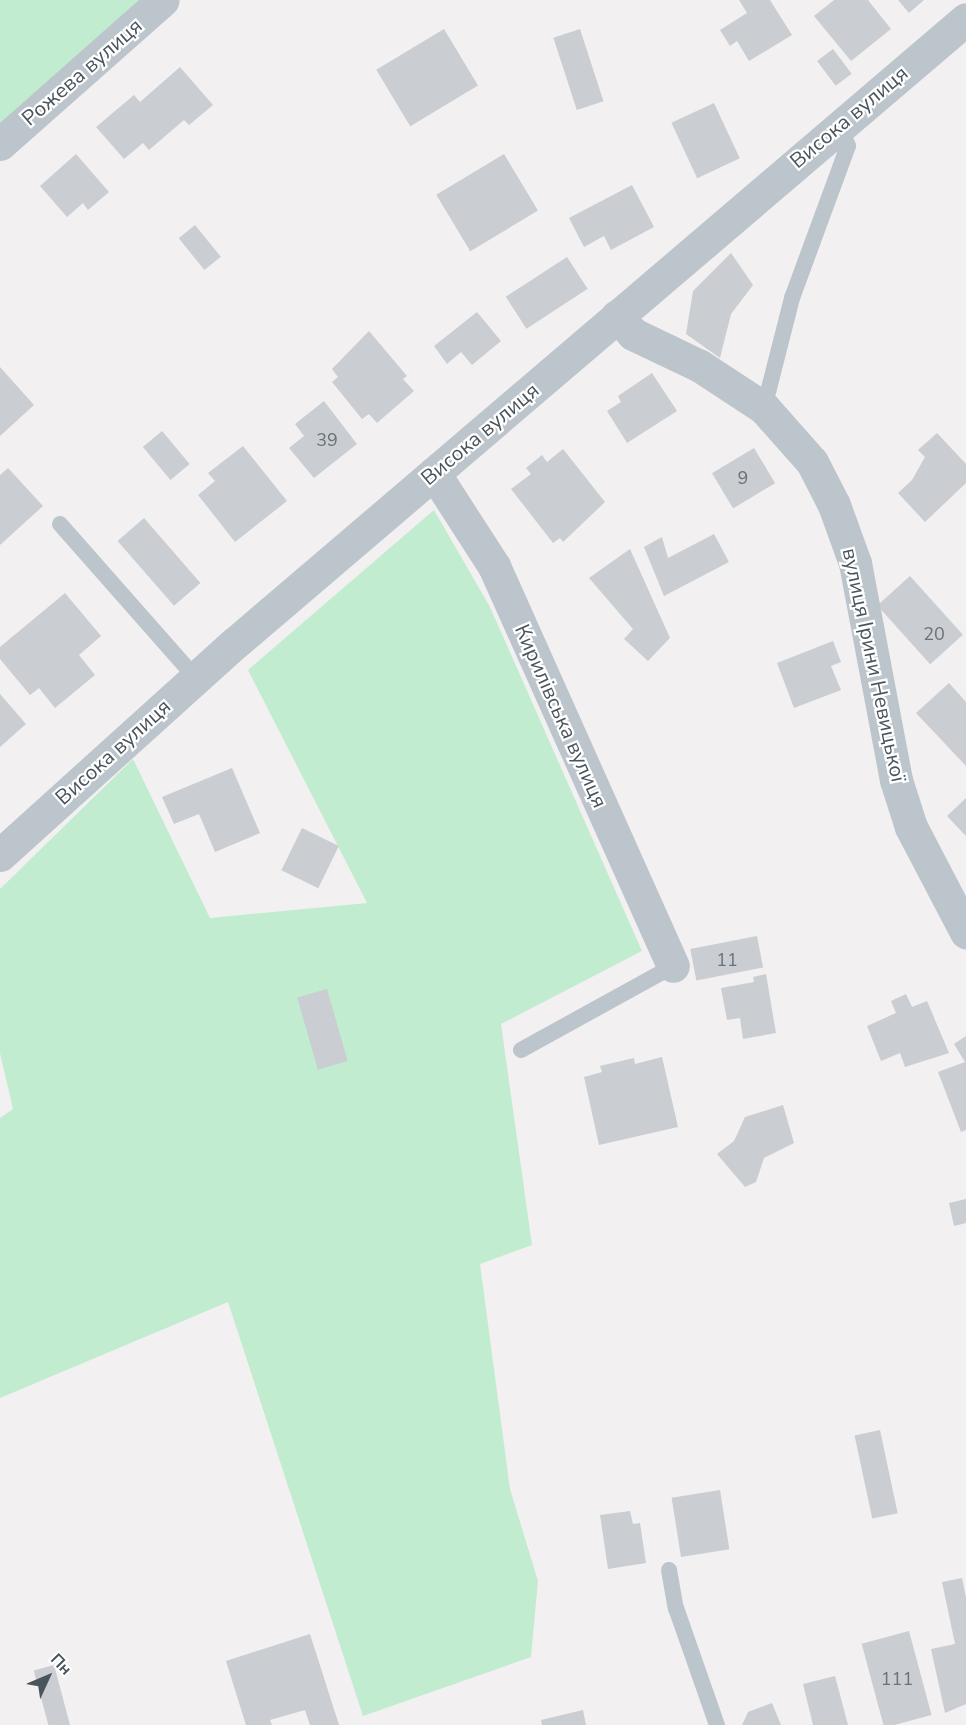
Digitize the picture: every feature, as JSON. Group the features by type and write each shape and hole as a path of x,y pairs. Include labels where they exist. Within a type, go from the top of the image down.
{"street":[{"name":"Рожева вулиця","path":"0,144 163,0"},
{"name":"Висока вулиця","path":"0,855 196,678 966,19"},
{"name":"вулиця Ірини Невицької","path":"618,316 633,334 700,366 764,408 812,462 845,531 855,563 896,780 911,826 965,930"},
{"name":"Кирилівська вулиця","path":"434,473 494,566 673,966"}],"lane":[{"path":"764,408 792,298 848,146 840,125"},
{"path":"60,524 196,678"},
{"path":"521,1050 673,966"},
{"path":"669,1570 676,1608 717,1725"}],"green space":[{"path":"0,0 144,0 0,124"},
{"path":"434,510 490,607 642,951 501,1024 532,1245 480,1264 510,1489 538,1581 531,1657 363,1716 228,1302 0,1398 0,1118 13,1109 0,1053 0,889 133,759 210,918 367,903 248,670"}],"building":[{"path":"739,0 770,0 792,35 749,61 737,41 730,46 720,30 747,13"},
{"path":"834,0 868,0 891,29 851,61 814,16"},
{"path":"898,0 924,0 909,13"},
{"path":"444,29 478,86 410,126 376,70"},
{"path":"580,29 603,101 577,110 553,38"},
{"path":"833,49 852,74 836,86 817,61"},
{"path":"180,67 213,105 189,125 184,120 149,150 143,143 124,159 96,127 134,95 140,102"},
{"path":"714,103 740,158 697,178 671,123"},
{"path":"76,154 109,192 88,210 83,203 67,217 40,186"},
{"path":"504,154 538,211 470,251 436,195"},
{"path":"632,185 654,227 611,250 604,236 584,247 569,218"},
{"path":"195,225 221,257 204,270 179,238"},
{"path":"731,253 753,285 731,314 720,358 686,334 693,291"},
{"path":"567,257 588,289 526,329 506,297"},
{"path":"477,312 501,341 472,365 461,352 447,364 434,346"},
{"path":"369,331 407,376 403,379 414,391 377,423 369,414 362,419 332,382 338,377 332,369"},
{"path":"0,367 34,405 0,436"},
{"path":"652,373 677,411 627,443 607,411 621,402 618,396"},
{"path":"324,401 357,444 314,478 289,448 304,436 295,424"},
{"path":"162,431 190,464 170,480 143,447"},
{"path":"937,433 966,464 966,483 925,522 898,493 912,480 925,457 918,450"},
{"path":"243,446 287,501 235,542 198,495 215,481 208,473"},
{"path":"754,448 775,483 733,508 712,473"},
{"path":"563,449 605,502 563,542 560,538 553,543 511,489 531,474 526,468 542,455 547,462"},
{"path":"8,468 43,506 0,545 0,475"},
{"path":"144,518 200,583 174,606 118,541"},
{"path":"714,534 729,562 664,596 644,547 662,537 668,558"},
{"path":"630,549 670,638 648,661 624,639 633,629 589,578"},
{"path":"910,576 963,635 930,664 877,605"},
{"path":"65,593 101,636 79,655 95,675 55,708 39,688 30,695 0,659 0,647"},
{"path":"833,641 841,662 831,666 841,690 794,708 777,663"},
{"path":"949,683 966,702 966,766 916,713"},
{"path":"0,694 26,724 0,747"},
{"path":"232,768 260,833 215,852 199,814 174,824 162,797"},
{"path":"966,798 966,836 947,816"},
{"path":"302,828 339,846 318,888 281,870"},
{"path":"757,936 763,967 696,980 690,949"},
{"path":"766,974 776,1033 743,1039 740,1018 727,1020 721,988 754,982 753,977"},
{"path":"327,989 348,1061 318,1070 297,998"},
{"path":"906,994 912,1007 927,1001 949,1053 905,1067 900,1053 881,1061 867,1026 896,1013 891,1001"},
{"path":"966,1036 966,1130 961,1132 938,1072 965,1062 954,1044"},
{"path":"662,1057 678,1127 599,1145 584,1077 602,1072 600,1066 634,1058 635,1064"},
{"path":"783,1105 794,1143 764,1158 756,1182 745,1187 717,1154 734,1141 745,1117"},
{"path":"966,1199 966,1223 954,1226 949,1203"},
{"path":"880,1430 898,1513 872,1519 855,1435"},
{"path":"720,1490 729,1549 681,1557 672,1498"},
{"path":"630,1511 633,1524 640,1523 646,1563 608,1569 600,1515"},
{"path":"962,1578 966,1597 966,1704 945,1713 931,1649 955,1644 942,1582"},
{"path":"909,1631 932,1715 894,1725 883,1725 862,1644"},
{"path":"310,1634 339,1725 310,1725 305,1710 270,1720 272,1725 246,1725 226,1661"},
{"path":"54,1665 70,1725 48,1725 34,1670"},
{"path":"835,1676 848,1725 813,1725 803,1684"},
{"path":"772,1703 781,1725 742,1725 748,1712"},
{"path":"583,1710 586,1725 542,1725 541,1720"}]}
